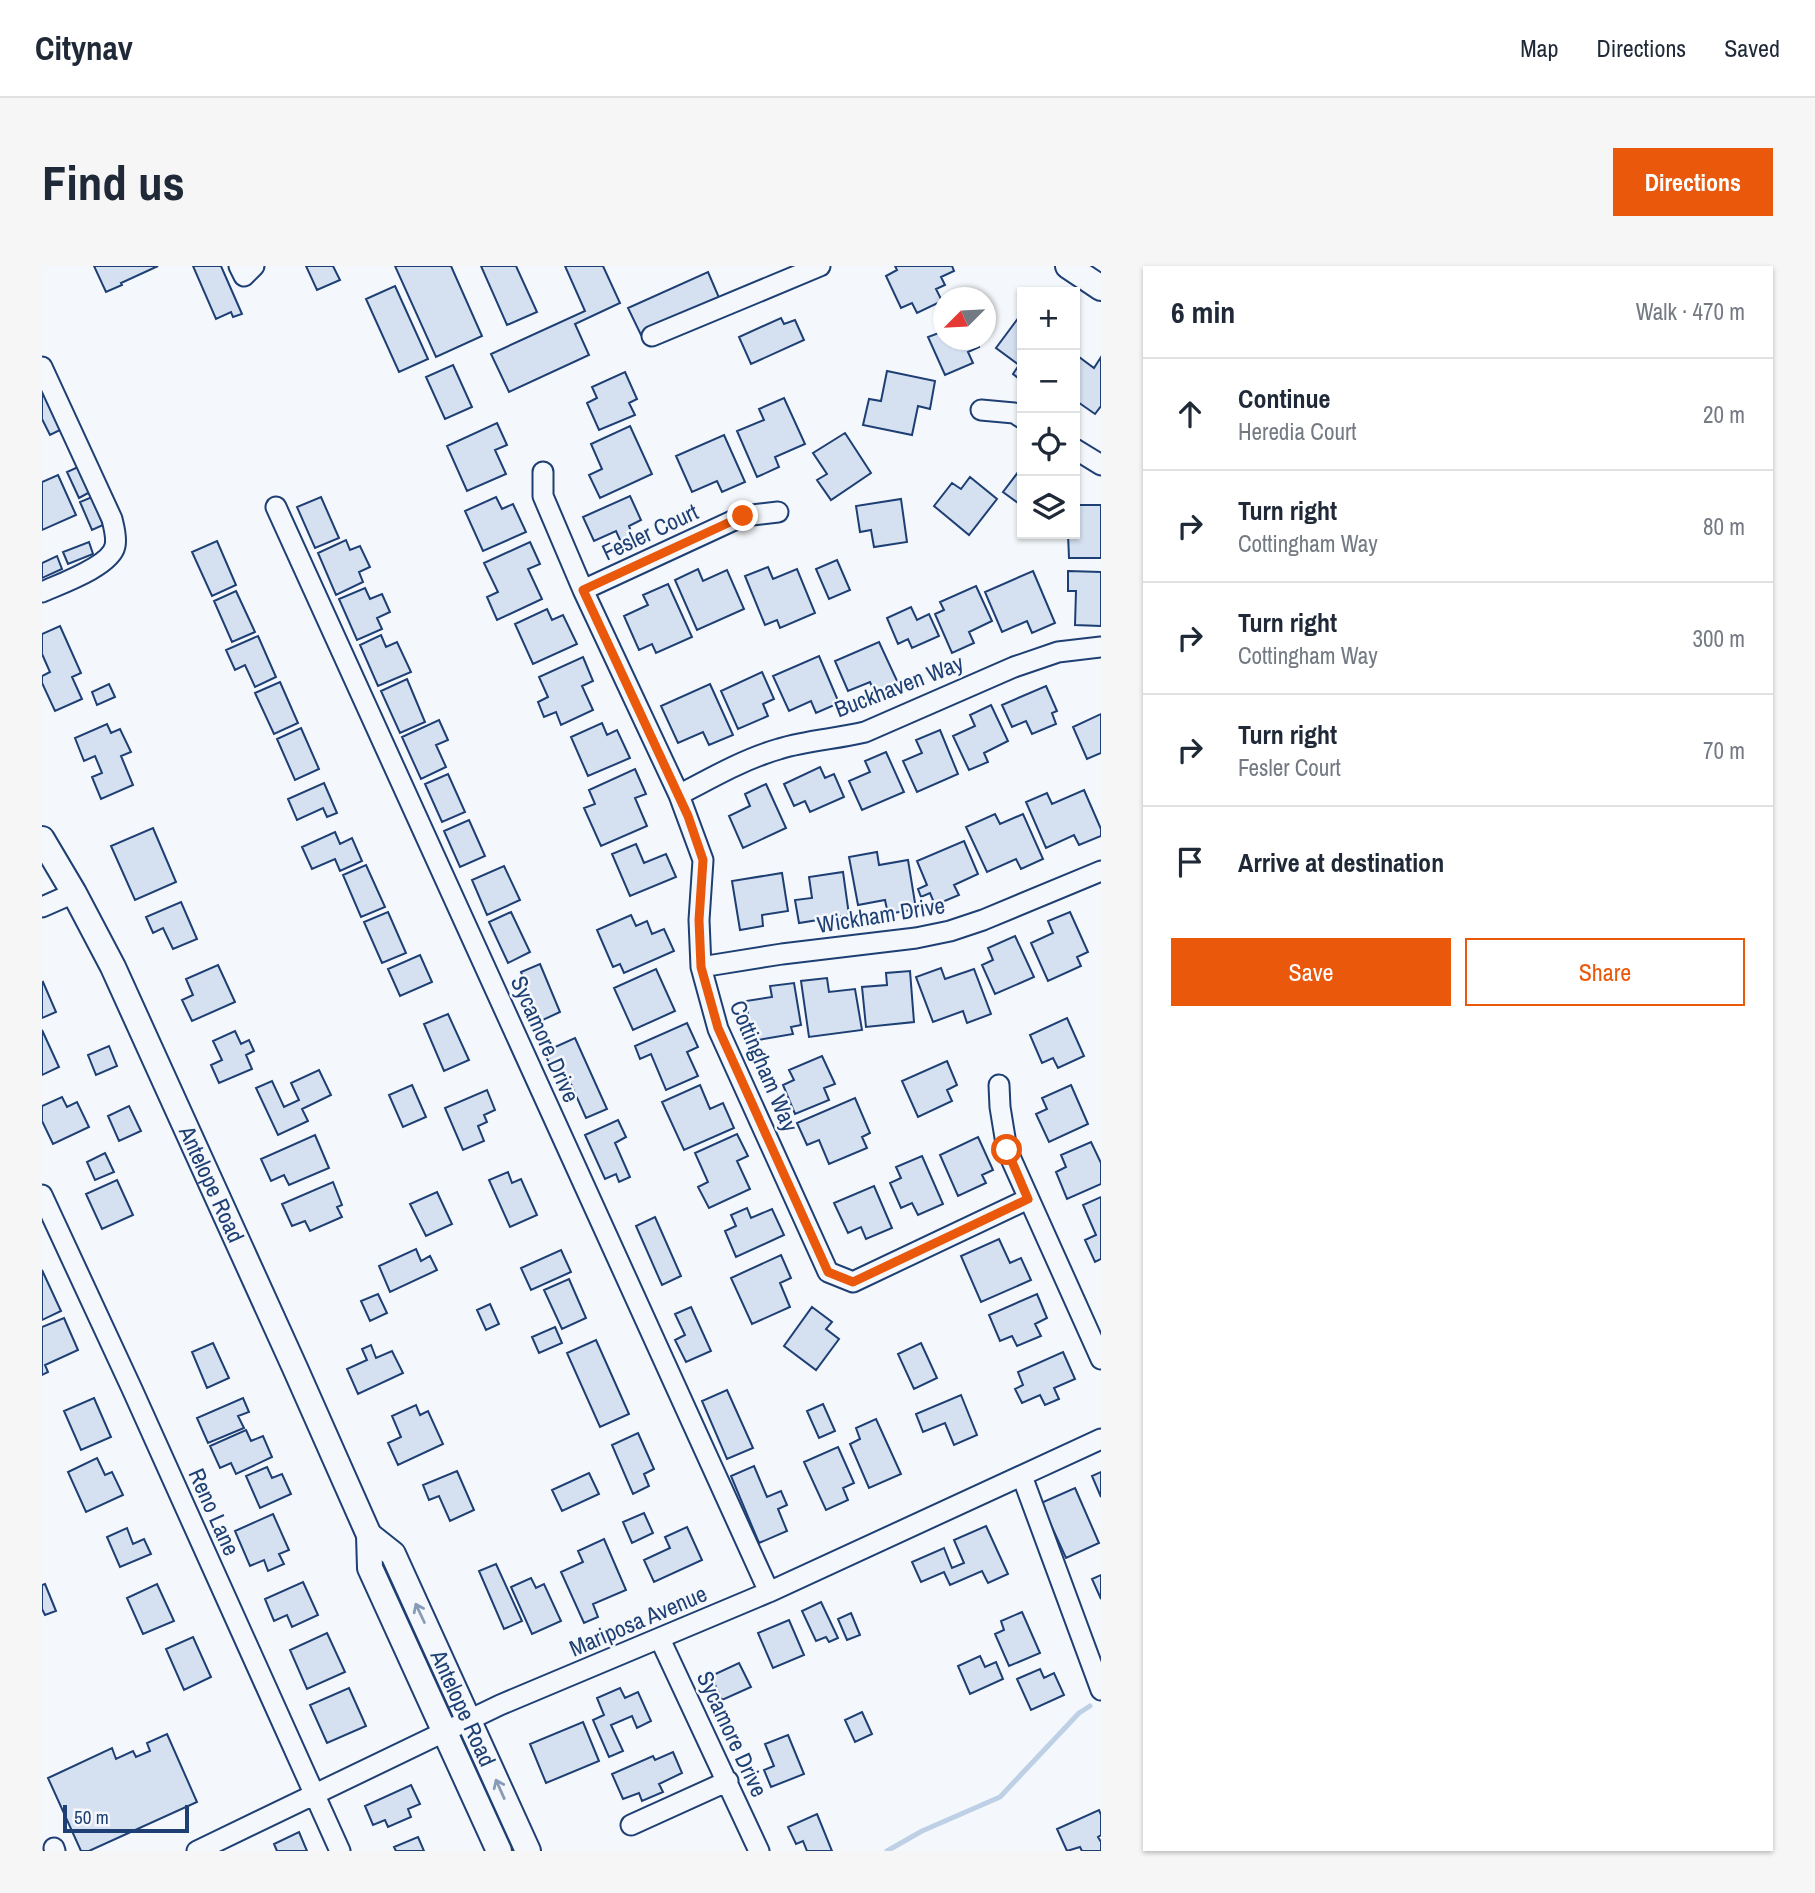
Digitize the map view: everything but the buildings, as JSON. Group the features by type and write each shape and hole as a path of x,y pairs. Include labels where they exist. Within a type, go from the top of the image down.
{"main road":[{"path":"1068,266 1101,288"},
{"name":"Antelope Road","path":"42,839 113,967 369,1535 370,1568 499,1851"},
{"name":"Antelope Road","path":"369,1535 393,1554 528,1851"}],"street":[{"path":"239,266 244,276 254,266"},
{"path":"652,336 820,266"},
{"path":"42,367 112,519 116,537 115,550 104,563 42,592"},
{"path":"981,410 1017,415"},
{"path":"1080,452 1101,465"},
{"name":"Cottingham Way","path":"543,472 543,496 583,590 679,794 703,860 699,920 701,967 718,1028 828,1272 853,1282 1028,1199"},
{"name":"Sycamore Drive","path":"276,507 769,1592"},
{"name":"Fesler Court","path":"583,590 743,516 778,512"},
{"name":"Buckhaven Way","path":"679,794 729,768 780,748 865,732 1025,663 1058,652 1101,647"},
{"name":"Wickham Drive","path":"701,967 950,931 1101,871"},
{"path":"42,907 74,893"},
{"path":"999,1085 1007,1150 1101,1359"},
{"name":"Reno Lane","path":"42,1195 132,1388 340,1851"},
{"name":"Mariposa Avenue","path":"197,1851 444,1730 769,1592 1101,1439"},
{"path":"1022,1476 1101,1690"},
{"name":"Sycamore Drive","path":"660,1639 759,1851"},
{"path":"631,1825 728,1781"}],"waterway":[{"path":"887,1851 922,1831 1000,1797 1079,1713 1090,1706"}],"route":[{"path":"743,516 583,590 679,794 703,860 699,920 701,967 718,1028 828,1272 853,1282 1028,1199 1007,1150"}]}
